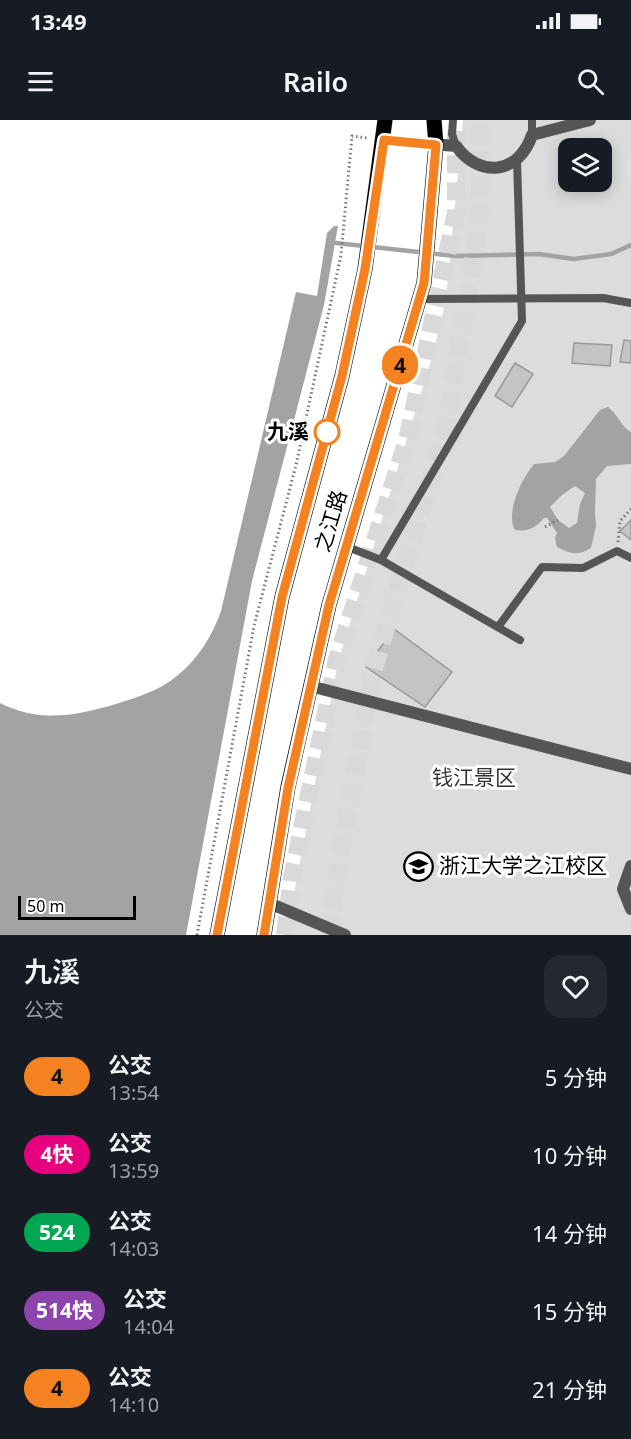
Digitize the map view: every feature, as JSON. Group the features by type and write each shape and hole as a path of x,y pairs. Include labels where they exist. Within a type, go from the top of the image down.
{"main road":[{"name":"之江路","path":"217,935 282,597 342,376 367,257 385,120"},
{"name":"之江路","path":"264,935 288,788 329,605 424,283 436,145 434,120"}],"street":[{"path":"384,140 456,146 472,163 495,168 507,166 517,160 524,153 532,135 590,120"},
{"path":"310,686 631,769"},
{"path":"631,866 623,889 631,909"},
{"path":"269,903 345,935"}],"lane":[{"path":"453,120 452,135 456,146"},
{"path":"532,120 532,135"},
{"path":"381,560 522,321 517,160"},
{"path":"419,299 603,297 631,303"},
{"path":"345,546 381,560 520,639"},
{"path":"498,627 542,567 584,568 617,551 631,558"}],"path":[{"path":"197,935 254,626 296,465 341,255 352,136 384,140"},
{"path":"617,551 620,521 631,509"},
{"path":"545,527 558,520"}],"green space":[{"name":"钱江景区","path":"463,120 631,120 631,935 288,935 290,914 338,662 433,354 446,299"}],"shaded area":[{"path":"334,226 338,226 324,305 252,581 186,935 0,935 0,703 29,713 58,716 116,704 164,685 186,668 204,646 221,611 296,292 317,296 327,233"},
{"path":"608,407 631,432 631,464 607,466 596,479 596,526 591,548 574,553 557,547 555,538 557,533 547,518 531,528 515,530 512,523 513,505 529,470 534,464 555,462 564,456 600,410","holes":["575,486 585,493 580,504 577,523 569,528 558,520 550,507"]}],"building":[{"path":"624,340 631,341 631,363 620,362"},
{"path":"574,343 612,345 610,366 572,363"},
{"path":"515,363 533,374 512,407 495,396"},
{"path":"631,520 631,540 620,531"},
{"path":"394,629 452,672 425,707 366,667"}],"waterway":[{"name":"九溪","path":"336,243 455,256 538,254 574,259 611,254 631,245"}],"tunnel":[{"path":"330,935 334,893 373,672 446,428 480,216 480,120"},
{"path":"285,935 292,877 337,659 407,440 456,212 456,131"}],"bus line":[{"name":"4","path":"217,935 282,597 342,376 365,269 384,140 436,145 424,283 329,605 288,788 264,935"}],"place":[{"name":"九溪","path":"327,432"},
{"name":"浙江大学之江校区","path":"418,866"}]}
